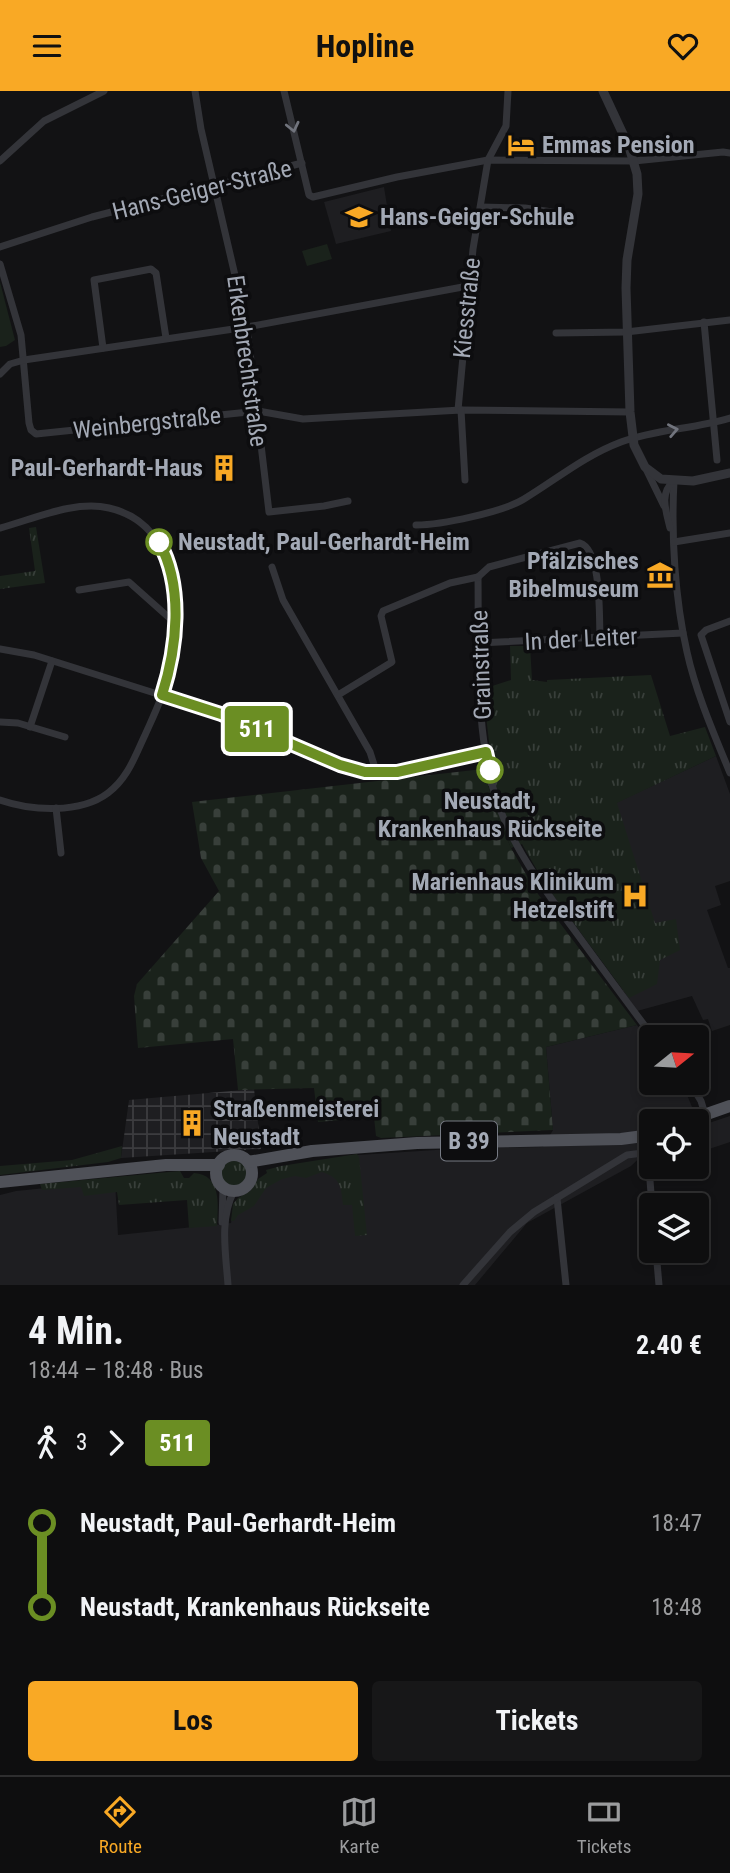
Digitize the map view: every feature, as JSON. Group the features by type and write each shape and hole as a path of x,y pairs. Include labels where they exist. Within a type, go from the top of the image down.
{"main road":[{"path":"709,1113 730,1106"},
{"name":"B 39","path":"250,1168 346,1150 443,1142 639,1136"},
{"name":"B 39","path":"0,1182 155,1165 188,1165 218,1170 224,1159 232,1156 241,1157 250,1168"},
{"name":"B 39","path":"229,1189 244,1188 250,1168"},
{"path":"218,1170 229,1189"}],"street":[{"path":"0,161 44,121 104,91"},
{"name":"Erkenbrechtstraße","path":"195,91 201,129 247,327 269,512 348,501"},
{"path":"284,91 302,163"},
{"name":"Kiesstraße","path":"460,410 468,286 488,160 506,126 508,91"},
{"path":"603,91 624,133 634,161 638,194 627,268 626,332 632,438 666,510 674,542"},
{"name":"Hans-Geiger-Straße","path":"0,247 92,217 302,163 309,195 313,197 386,179 488,160 634,161 730,153"},
{"path":"481,207 559,212"},
{"path":"0,264 17,316 24,360"},
{"path":"103,348 93,280 151,268 156,273 166,338"},
{"path":"0,374 10,364 24,360 247,327 468,286"},
{"path":"556,333 626,332 730,320"},
{"path":"704,322 717,460"},
{"name":"Weinbergstraße","path":"24,360 29,423 32,432 36,434 258,411 303,419 460,410 630,412"},
{"path":"460,410 465,480"},
{"path":"416,525 432,524 517,503 580,460 632,438 730,418"},
{"path":"645,467 658,478 674,481 704,480 730,473"},
{"path":"666,510 666,491 674,481"},
{"path":"674,481 674,542 683,633 693,673 730,773"},
{"path":"0,528 64,510 89,506 110,508 130,516 155,537 166,556 172,578 175,623 172,653 162,695 130,768 119,783 106,795 92,801 56,808 13,805 0,800"},
{"path":"674,542 730,533"},
{"path":"338,695 392,662 381,616 383,611 450,583 478,577 489,567 580,543 590,552 596,570 600,638"},
{"path":"272,567 283,600 370,752 377,773"},
{"name":"Grainstraße","path":"478,577 482,714 486,752 499,809 542,886 644,1025"},
{"path":"79,590 129,582 175,623"},
{"path":"730,621 706,630 701,635 730,722"},
{"name":"In der Leiter","path":"479,643 683,633"},
{"path":"0,649 23,652 221,714 340,765 377,773 397,772 486,752"},
{"path":"30,727 52,661"},
{"path":"0,722 13,722 65,737"},
{"path":"56,808 61,853"},
{"path":"463,1285 515,1227 627,1155 639,1141"},
{"path":"627,1155 639,1154"},
{"path":"228,1285 225,1233 221,1219 229,1189"},
{"path":"557,1198 566,1285"},
{"path":"657,1263 659,1285"}],"shaded area":[{"name":"Hans-Geiger-Schule","path":"384,187 391,231 336,244 324,202"},
{"name":"Marienhaus Klinikum Hetzelstift","path":"716,756 730,794 730,881 715,886 721,905 707,910 730,968 730,1025 712,1031 708,1019 703,1020 692,996 637,1011 545,884 603,809"},
{"path":"637,1025 639,1095 687,1095 693,1109 639,1109 639,1158 631,1166 527,1223 475,1285 0,1285 0,1195 115,1181 118,1235 231,1223 233,1209 240,1197 283,1168 358,1155 466,1148 543,1147 553,1130 546,1047"},
{"path":"254,1089 261,1149 121,1158 129,1100"},
{"path":"730,1116 730,1142 709,1149 709,1123"}],"green space":[{"path":"327,244 332,259 307,266 302,251"},
{"path":"0,282 15,340 0,347"},
{"path":"36,527 45,583 0,589 0,576 35,571 29,528"},
{"path":"510,646 530,646 532,680 547,682 651,675 670,736 705,727 716,756 617,803 655,923 676,919 680,950 660,960 657,984 629,998 545,884 522,844 511,848 495,811 484,770 492,768 483,689 511,680"},
{"path":"492,768 484,770 495,811 511,848 535,890 637,1025 546,1047 553,1130 381,1138 376,1136 374,1117 318,1122 314,1088 238,1090 233,1039 138,1048 134,996 137,984 219,891 201,858 192,802"},
{"path":"122,1146 121,1158 108,1162 0,1175 0,1166 72,1160"},
{"path":"357,1154 367,1235 355,1236 352,1205 343,1205 339,1184 333,1177 322,1172 306,1178 295,1176 282,1179 266,1188 254,1206 231,1221 233,1204 250,1191 258,1179 267,1173 266,1170"},
{"path":"234,1161 244,1164 247,1174 244,1184 234,1187 224,1184 221,1174 224,1164"},
{"path":"180,1171 184,1178 189,1178 194,1173 210,1179 218,1201 217,1226 189,1228 187,1200 119,1205 117,1192 84,1196 81,1187 42,1190 40,1184"}],"bus line":[{"name":"511","path":"159,542 169,566 174,593 175,623 172,653 162,695 221,714 340,765 365,772 386,774 486,752 490,770"}],"place":[{"name":"Emmas Pension","path":"521,145"},
{"name":"Hans-Geiger-Schule","path":"359,217"},
{"name":"Paul-Gerhardt-Haus","path":"224,468"},
{"name":"Neustadt, Paul-Gerhardt-Heim","path":"159,542"},
{"name":"Pfälzisches Bibelmuseum","path":"660,575"},
{"name":"Neustadt, Krankenhaus Rückseite","path":"490,770"},
{"name":"Marienhaus Klinikum Hetzelstift","path":"635,896"},
{"name":"Straßenmeisterei Neustadt","path":"192,1123"}]}
